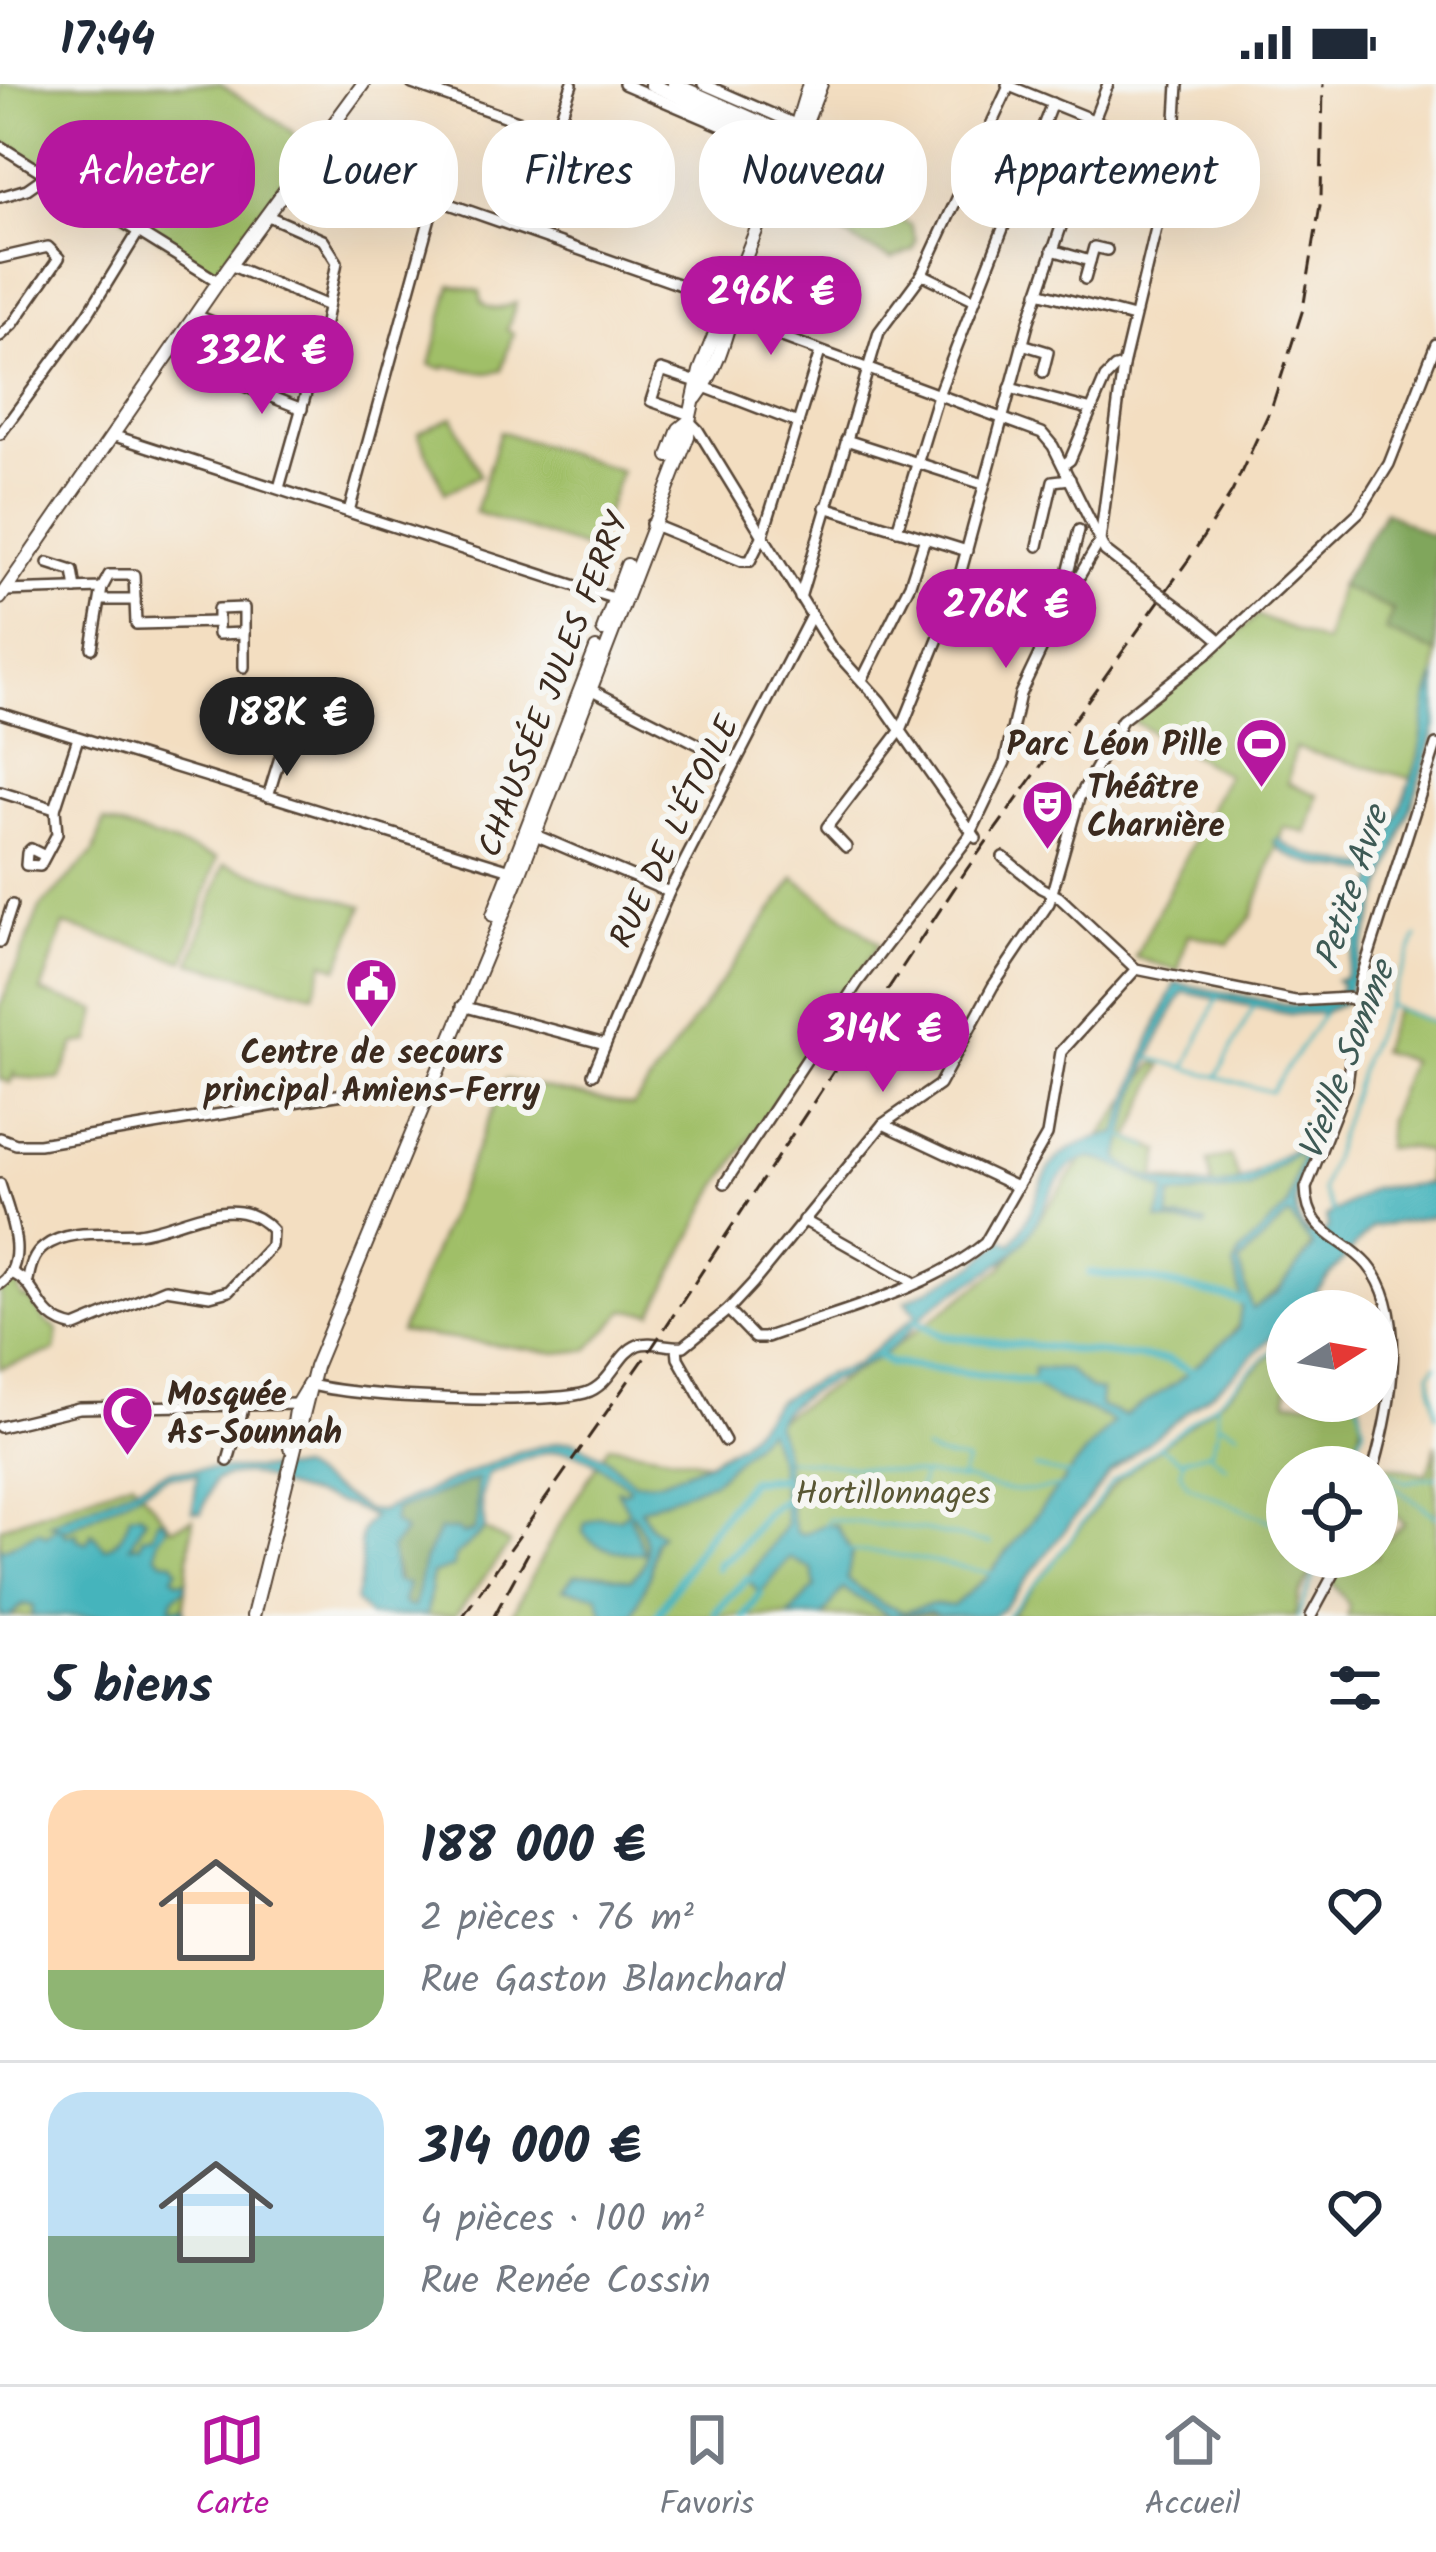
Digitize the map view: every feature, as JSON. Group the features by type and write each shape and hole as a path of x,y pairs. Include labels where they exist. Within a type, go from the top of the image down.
{"main road":[{"path":"337,120 363,84"},
{"path":"651,84 730,120"},
{"path":"674,84 755,120"},
{"path":"796,120 808,84"},
{"path":"807,120 820,84"},
{"path":"2,595 279,198"},
{"name":"CHAUSSÉE JULES FERRY","path":"514,871 533,835 590,689 679,429 690,418 759,228"},
{"path":"620,600 688,436 690,418"},
{"name":"CHAUSSÉE JULES FERRY","path":"253,1616 301,1405 620,600"}],"street":[{"path":"412,84 515,120"},
{"path":"560,120 572,84"},
{"path":"624,84 717,120"},
{"path":"800,598 879,332 922,274 1008,84 1094,120 1108,84"},
{"path":"1176,120 1178,84"},
{"path":"708,85 786,120"},
{"path":"1045,120 1052,103"},
{"path":"0,146 36,168"},
{"path":"0,197 36,183"},
{"path":"266,215 323,240 337,262 279,488"},
{"path":"134,228 219,282"},
{"path":"349,511 427,228"},
{"path":"522,228 729,310 820,352 1042,433 1112,557 1220,640"},
{"path":"897,530 938,395 1002,228"},
{"path":"846,847 827,827 901,730 952,604 1022,344 1059,228"},
{"path":"725,1183 857,982 974,834 1005,763 1020,694 1100,541 1123,367 1155,228"},
{"path":"0,434 4,420 88,314 139,231"},
{"path":"0,258 48,247 59,258 13,325 0,336"},
{"path":"1085,279 1094,247 1107,250"},
{"path":"1052,250 1090,261"},
{"path":"230,265 328,306"},
{"path":"922,274 973,299"},
{"path":"1038,292 1133,317"},
{"path":"195,314 315,362"},
{"path":"1022,344 1046,350 1043,372"},
{"path":"309,1384 430,1397 572,1396 599,1386 641,1343 674,1347 691,1341 728,1310 883,1124 939,1084 993,986 1054,894 1058,863 1079,798 1122,720 1220,640 1359,512 1391,458 1436,344"},
{"path":"651,524 747,562 763,535 820,352"},
{"path":"1063,465 1070,460 1105,378 1123,367"},
{"path":"798,423 657,368 651,400 690,418 831,647 901,730 974,834"},
{"path":"239,384 302,409"},
{"path":"1010,388 1092,410"},
{"path":"112,435 620,600"},
{"path":"846,440 983,484"},
{"path":"1038,546 1053,481 1070,479"},
{"path":"1087,512 1102,504 1107,487"},
{"path":"824,507 967,551"},
{"path":"1063,604 1078,530"},
{"path":"862,680 910,584 925,538"},
{"path":"48,562 73,571 76,589"},
{"path":"92,649 109,575 134,575 137,631 218,622"},
{"path":"2,595 76,589 135,600"},
{"path":"244,633 218,634 218,609 244,608 244,633 244,667"},
{"name":"RUE DE L'ÉTOILE","path":"592,1074 669,892 811,616"},
{"path":"590,689 733,762"},
{"path":"268,796 293,715 311,692"},
{"path":"0,713 514,871"},
{"path":"43,855 57,834 55,809 78,738"},
{"path":"1379,1446 1390,1399 1391,1337 1379,1286 1357,1256 1318,1227 1310,1214 1306,1188 1347,1084 1357,1030 1353,999 1368,976 1436,745"},
{"path":"0,792 55,809"},
{"path":"533,835 669,892"},
{"path":"1003,857 1054,894 1136,969 1295,1001 1353,999"},
{"path":"0,942 12,905"},
{"path":"728,1310 754,1338 764,1338 913,1282 985,1243 1046,1135 1061,1052 1136,969"},
{"path":"462,1006 604,1044"},
{"path":"2,1142 39,1144 410,1084 430,1085"},
{"path":"883,1124 1017,1187"},
{"path":"0,1184 16,1244 12,1273 0,1284"},
{"path":"12,1273 28,1280 50,1318 74,1327 166,1289 210,1296 229,1291 271,1246 272,1230 261,1220 225,1211 133,1234 116,1230 62,1239 42,1248 28,1280"},
{"path":"802,1220 910,1276 913,1282"},
{"path":"674,1347 725,1441"},
{"path":"228,1461 244,1405"},
{"path":"0,1426 80,1408 301,1405"},
{"path":"1311,1616 1332,1578"}],"green space":[{"path":"0,84 220,84 279,123 279,187 255,219 255,120 36,120 36,162 0,140"},
{"path":"142,228 248,228 215,273"},
{"path":"838,228 912,228 916,241 913,250 892,259"},
{"path":"451,285 480,291 482,302 490,308 516,303 501,371 430,365"},
{"path":"453,417 480,475 445,493 418,433"},
{"path":"500,431 621,471 593,551 475,512"},
{"path":"1385,511 1431,536 1436,531 1436,653 1385,631 1393,610 1339,586"},
{"name":"Parc Léon Pille","path":"1339,586 1393,611 1386,631 1436,653 1413,779 1295,748 1288,783 1318,795 1307,833 1284,827 1252,916 1229,944 1188,934 1178,971 1135,957 1227,775 1134,722 1143,708 1257,616 1325,643"},
{"path":"104,821 217,858 185,961 64,925 41,992 97,1010 90,1042 75,1044 60,1080 14,1077 15,1071 10,1083 0,1079 0,1007 40,908 94,852"},
{"path":"224,864 363,906 338,968 324,962 314,994 191,963"},
{"path":"795,878 879,944 715,1191 653,1313 625,1310 588,1350 557,1353 400,1332 505,1080 633,1106"},
{"path":"1395,1008 1436,1023 1436,1183 1427,1183 1428,1152 1386,1148 1388,1119 1410,1061 1380,1051"},
{"name":"Hortillonnages","path":"1155,1063 1162,1065 1130,1139 1161,1151 1155,1178 1212,1187 1208,1161 1230,1156 1240,1181 1309,1144 1295,1199 1300,1225 1317,1238 1286,1283 1278,1290 1266,1290 1266,1300 1241,1321 1227,1341 1101,1435 988,1576 943,1616 511,1616 609,1445 708,1462 890,1350 1002,1268"},
{"path":"14,1281 21,1285 18,1290 24,1299 29,1298 58,1330 55,1351 0,1368 0,1291"},
{"name":"Hortillonnages","path":"1266,1359 1266,1422 1362,1422 1354,1446 1266,1446 1266,1578 1308,1578 1295,1616 1010,1616 1119,1479"},
{"path":"1436,1444 1436,1616 1347,1616 1349,1606 1332,1582 1334,1578 1398,1578 1398,1529 1404,1524 1398,1518 1398,1468 1427,1474"},
{"path":"479,1478 474,1531 462,1535 456,1530 439,1531 424,1561 415,1608 406,1606 391,1549 404,1532 393,1522 395,1510"},
{"path":"132,1480 172,1528 193,1519 183,1616 0,1616 0,1527"},
{"path":"485,1530 510,1544 455,1616 427,1616 432,1574"}],"water":[{"path":"1436,673 1436,722 1426,762 1345,1002 1323,1013 1289,1014 1184,992 1144,1073 1119,1159 1164,1182 1217,1186 1249,1177 1309,1144 1295,1199 1299,1221 1308,1234 1322,1235 1328,1228 1326,1217 1373,1188 1436,1183 1436,1216 1372,1227 1317,1290 1279,1290 1313,1247 1289,1215 1239,1263 1252,1309 1266,1300 1266,1342 1236,1373 1110,1473 993,1616 930,1612 890,1616 843,1589 823,1616 788,1616 815,1587 812,1569 790,1558 760,1594 747,1579 786,1524 778,1460 767,1429 714,1481 641,1509 661,1534 632,1616 604,1616 598,1595 563,1589 574,1575 630,1580 643,1565 646,1548 633,1514 644,1553 610,1549 588,1538 583,1532 585,1523 599,1517 620,1518 629,1511 617,1490 626,1492 629,1487 590,1460 561,1451 488,1474 481,1498 485,1530 455,1556 453,1567 432,1574 427,1616 369,1616 355,1601 361,1536 373,1517 245,1474 214,1481 201,1513 193,1512 197,1475 169,1476 68,1529 61,1528 67,1535 77,1533 77,1539 87,1543 92,1533 105,1548 122,1534 130,1514 145,1518 130,1546 140,1545 142,1537 152,1535 158,1519 164,1520 167,1528 157,1540 156,1555 173,1562 177,1581 186,1581 171,1608 184,1608 185,1616 32,1616 33,1606 24,1604 10,1616 0,1616 0,1546 3,1549 39,1531 46,1536 58,1527 49,1524 171,1470 299,1469 367,1510 380,1511 518,1452 558,1442 573,1441 607,1458 634,1482 662,1481 708,1462 741,1442 777,1401 855,1365 917,1315 906,1301 975,1265 1003,1239 1012,1244 1056,1161 1088,1141 1117,1133 1176,983 1294,1006 1334,1001 1342,985 1336,980 1345,977 1378,873 1305,861 1274,841 1279,838 1297,850 1326,859 1381,866 1419,757","holes":["1302,1153 1287,1207 1240,1253 1234,1266 1242,1301 1238,1329 1177,1382 1124,1416 1100,1406 1101,1391 1090,1389 1068,1370 1034,1368 1033,1381 1041,1390 1113,1423 988,1576 953,1606 933,1604 903,1612 882,1604 847,1579 852,1553 836,1525 796,1532 775,1424 782,1413 889,1350 935,1305 1004,1261 1024,1241 1055,1185 1071,1167 1090,1158 1123,1169 1166,1191 1158,1220 1205,1227 1206,1223 1168,1218 1171,1196 1248,1189","478,1479 474,1531 463,1535 457,1530 439,1530 424,1561 414,1607 406,1606 408,1584 396,1582 391,1549 404,1531 393,1522 395,1510"]}],"waterway":[{"name":"Vieille Somme","path":"1334,1213 1322,1190 1364,1057 1417,937"},
{"path":"1186,1068 1218,997"},
{"path":"1387,1005 1436,1024"},
{"path":"1217,1077 1254,1006"},
{"path":"1151,1058 1271,1092 1323,1014"},
{"path":"1122,1136 1149,1148"},
{"name":"Petite Avre","path":"1259,1172 1281,1158"},
{"path":"1090,1273 1151,1280 1242,1301"},
{"path":"916,1321 943,1336 1167,1360 1194,1372"},
{"path":"878,1355 889,1363 1040,1383"},
{"path":"1006,1616 1048,1570 1112,1482 1215,1403 1266,1356"},
{"path":"1436,1364 1430,1373 1436,1415"},
{"path":"1160,1447 1180,1460 1211,1451 1218,1430 1216,1405"},
{"path":"1356,1446 1363,1422"},
{"path":"1220,1423 1238,1432"},
{"path":"925,1450 967,1462 960,1480"},
{"path":"1210,1454 1226,1466"},
{"path":"787,1459 969,1480 1013,1491 1058,1487"},
{"path":"1183,1460 1181,1472 1188,1485 1266,1520"},
{"path":"1035,1468 1069,1475"},
{"path":"784,1483 916,1501 922,1477"},
{"path":"1398,1478 1405,1482 1436,1477"},
{"path":"657,1616 705,1538 750,1480 781,1478"},
{"path":"1398,1489 1436,1516"},
{"path":"718,1568 767,1512 785,1500"},
{"path":"825,1527 828,1519 991,1544"},
{"path":"847,1551 885,1553 991,1573"},
{"path":"1298,1616 1313,1578"},
{"path":"715,1612 747,1579"},
{"path":"744,1616 760,1594"}],"railway":[{"path":"463,1616 653,1346 967,869 1232,492 1272,406 1303,309 1321,199 1323,84"},
{"path":"494,1616 531,1548"}],"place":[{"name":"Parc Léon Pille","path":"1261,789"},
{"name":"Théâtre Charnière","path":"1048,851"},
{"name":"Centre de secours principal Amiens-Ferry","path":"372,1030"},
{"name":"Mosquée As-Sounnah","path":"128,1458"}]}
